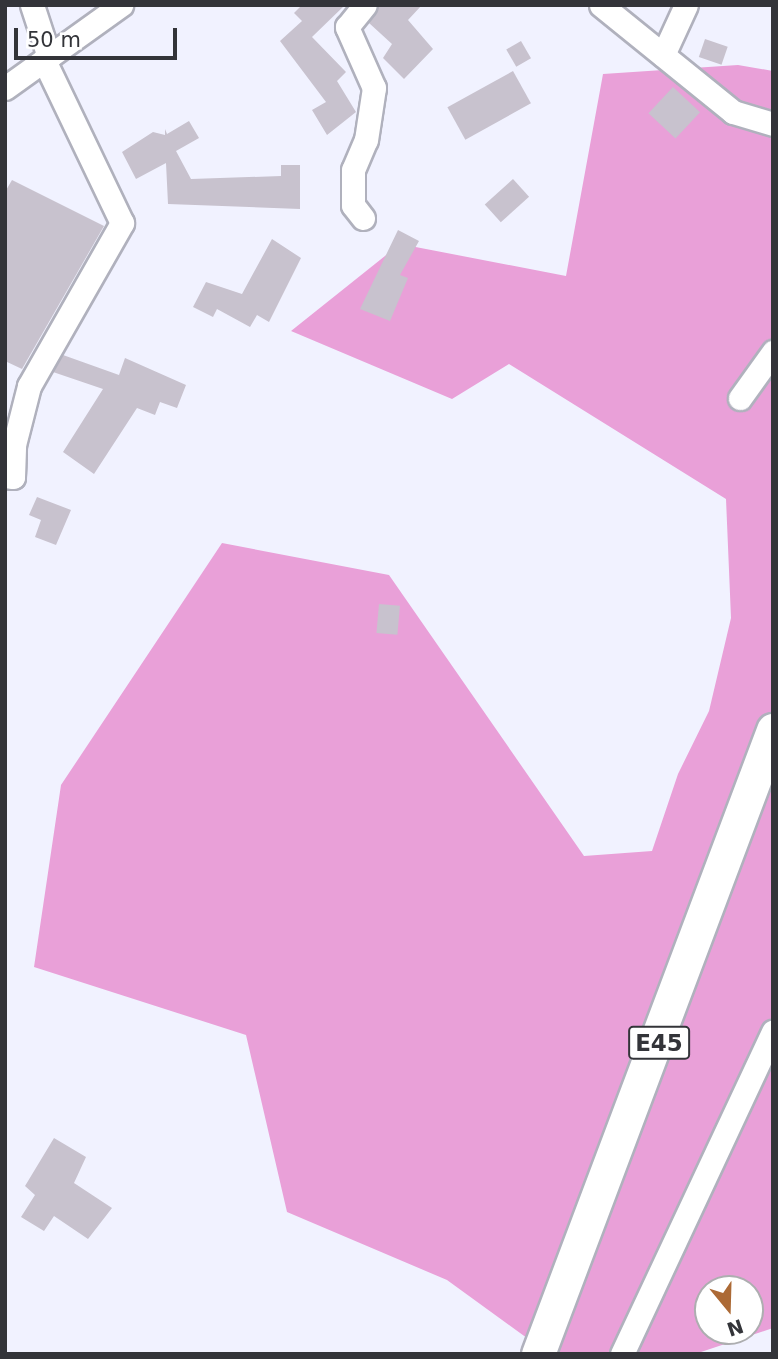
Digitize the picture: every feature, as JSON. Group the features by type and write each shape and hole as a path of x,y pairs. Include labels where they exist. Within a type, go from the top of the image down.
{"highway":[{"name":"E45","path":"538,1354 773,730"}],"street":[{"path":"5,476 13,477 14,445 29,386 122,223 46,58 32,5"},
{"path":"5,88 121,5"},
{"path":"363,218 353,205 353,170 366,140 374,88 347,27 365,5"},
{"path":"601,5 733,112 773,124"},
{"path":"663,55 686,5"},
{"path":"740,398 773,352"},
{"path":"622,1354 773,1032"}],"shaded area":[{"path":"738,65 773,71 773,1328 764,1331 764,1275 694,1275 694,1345 722,1345 695,1354 549,1354 447,1280 287,1212 246,1035 34,967 61,785 222,543 389,575 584,856 652,851 678,774 709,711 731,618 726,499 509,364 452,399 291,331 400,244 566,276 603,74"}],"building":[{"path":"302,5 345,5 312,37 346,72 337,81 356,112 327,135 312,110 326,102 280,41 302,21 294,13"},
{"path":"379,5 422,5 408,20 433,49 404,79 383,58 392,44 369,23"},
{"path":"705,39 728,47 722,65 699,57"},
{"path":"521,41 531,58 516,67 506,50"},
{"path":"513,71 531,103 465,140 447,107"},
{"path":"673,87 700,112 676,139 648,113"},
{"path":"189,121 199,138 176,151 191,179 281,176 281,165 300,165 300,209 168,204 166,163 136,179 122,152 153,132 165,135 165,129 167,134"},
{"path":"513,179 529,197 501,222 485,204"},
{"path":"12,180 104,226 22,369 5,361 5,192"},
{"path":"398,230 419,241 400,275 408,278 390,321 360,309"},
{"path":"272,239 301,258 269,322 257,315 250,327 217,309 213,317 193,307 206,282 242,294"},
{"path":"63,355 119,375 125,358 186,385 177,408 160,402 155,415 137,408 94,474 63,452 103,389 53,372"},
{"path":"37,497 71,510 56,545 35,537 41,520 29,515"},
{"path":"379,604 400,606 397,635 376,633"},
{"path":"54,1138 86,1157 74,1183 112,1208 88,1239 54,1216 44,1231 21,1217 35,1195 25,1186"}]}
